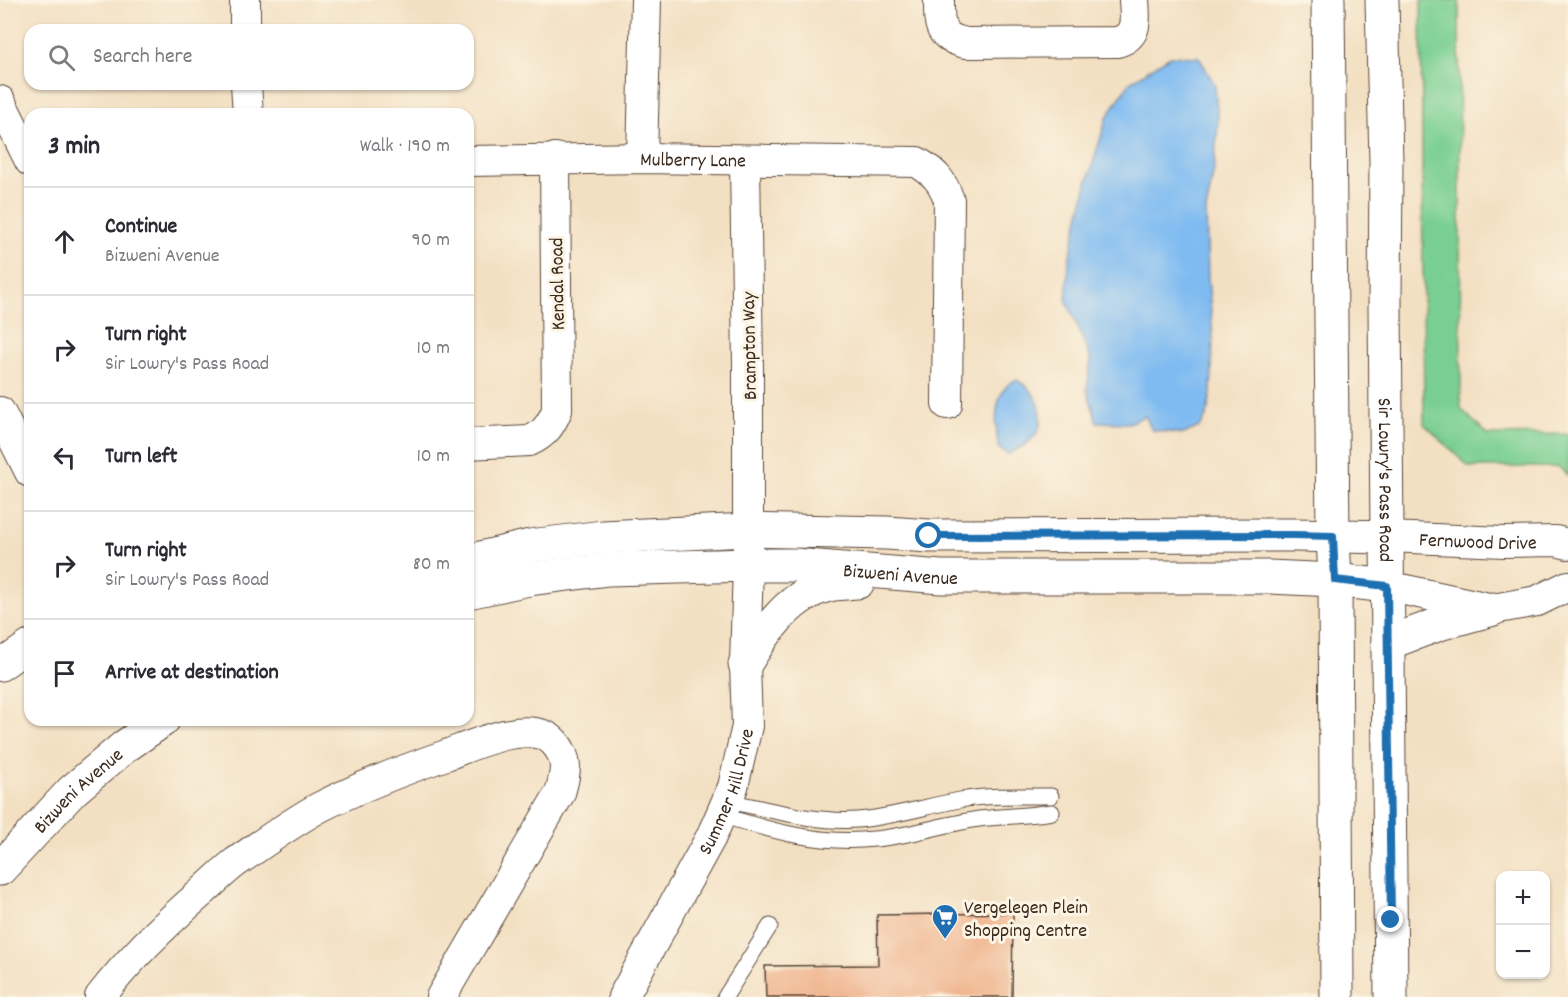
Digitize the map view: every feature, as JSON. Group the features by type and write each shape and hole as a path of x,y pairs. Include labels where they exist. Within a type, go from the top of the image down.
{"street":[{"path":"244,0 245,24"},
{"path":"642,158 646,0"},
{"path":"939,0 939,22 942,30 955,40 966,42 1118,42 1126,40 1134,27 1134,0"},
{"path":"1328,0 1335,580 1336,997"},
{"name":"Sir Lowry's Pass Road","path":"1382,0 1386,161 1387,586 1392,997"},
{"path":"246,90 248,108"},
{"path":"0,101 24,149"},
{"name":"Mulberry Lane","path":"474,161 642,158 917,162 936,176 944,186 949,200 947,404"},
{"name":"Kendal Road","path":"474,444 529,441 544,433 557,410 555,159"},
{"name":"Brampton Way","path":"745,161 748,565"},
{"path":"0,412 24,460"},
{"name":"Bizweni Avenue","path":"474,560 530,546 603,537 748,530 929,536 1388,537"},
{"name":"Fernwood Drive","path":"1388,537 1504,543 1556,541 1568,544"},
{"name":"Bizweni Avenue","path":"474,591 529,579 609,570 748,565 794,565 941,577 1269,576 1387,586"},
{"name":"Summer Hill Drive","path":"623,997 711,837 733,787 747,726 745,664 748,565"},
{"path":"745,664 763,634 775,621 796,600 814,590 833,584 941,577"},
{"path":"1387,586 1494,609"},
{"path":"1388,643 1442,623 1494,609 1537,601 1568,586"},
{"path":"0,666 24,649"},
{"name":"Bizweni Avenue","path":"0,869 72,791 124,747 154,726"},
{"path":"100,997 162,927 234,864 318,808 386,776 470,746 501,736 522,732 537,733 551,739 565,759 566,773 560,793 441,997"}],"lane":[{"path":"724,808 824,820 855,820 889,817 960,800 996,796 1051,796"},
{"path":"724,808 781,833 834,840 874,839 981,819 1052,812"},
{"path":"725,997 770,926"}],"green space":[{"path":"1421,0 1459,0 1461,409 1488,435 1568,434 1568,476 1559,467 1469,467 1424,424"}],"water":[{"path":"1170,56 1199,57 1215,85 1218,123 1214,169 1206,211 1213,337 1211,393 1207,414 1201,426 1184,434 1152,430 1145,416 1129,423 1097,422 1087,390 1091,359 1066,299 1069,260 1087,183 1107,117 1130,82"},
{"path":"1016,380 1033,394 1041,416 1038,431 1033,439 1008,454 999,449 997,410 1003,392"}],"building":[{"name":"Vergelegen Plein Shopping Centre","path":"1013,913 1012,997 766,997 765,966 878,965 877,915"}],"place":[{"name":"Vergelegen Plein Shopping Centre","path":"945,940"}],"route":[{"path":"929,536 1333,536 1335,580 1387,586 1391,920"}]}
